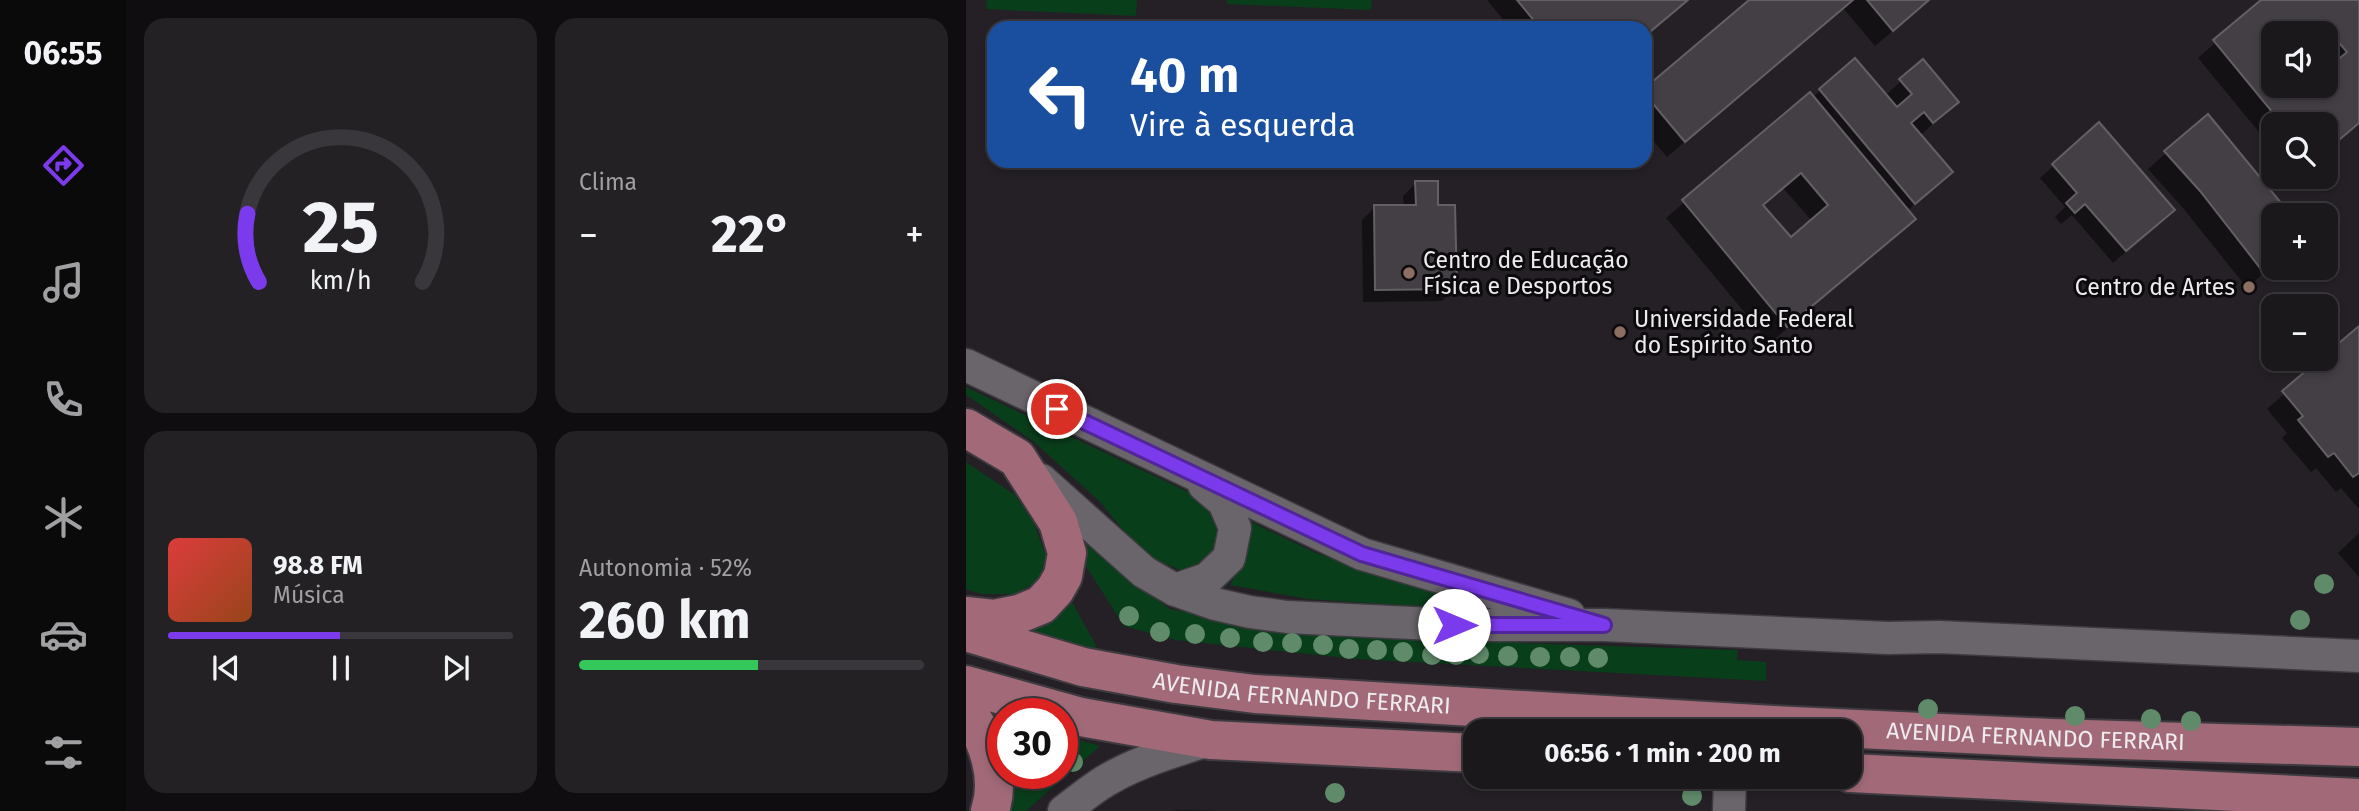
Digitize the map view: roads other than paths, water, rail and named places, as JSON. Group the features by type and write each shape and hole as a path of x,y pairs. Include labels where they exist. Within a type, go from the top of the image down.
{"main road":[{"path":"966,428 1017,458 1048,505 1064,537 1067,552 1063,576 1041,605 1019,614 994,619 966,616"},
{"name":"AVENIDA FERNANDO FERRARI","path":"966,632 1083,667 1176,684 1255,694 1616,719"},
{"name":"AVENIDA FERNANDO FERRARI","path":"966,685 1081,717 1211,740 1463,752"},
{"path":"966,711 981,734 990,755 994,780 994,801 990,811"},
{"name":"AVENIDA FERNANDO FERRARI","path":"1862,731 2359,747"},
{"name":"AVENIDA FERNANDO FERRARI","path":"1862,774 2359,798"}],"street":[{"path":"966,365 1362,554 1604,625"},
{"path":"966,414 1144,572 1175,590 1215,604 1287,617 1454,625 1604,625 1888,638 1952,637 2359,656"},
{"path":"1175,590 1207,579 1229,558 1235,528 1224,502 1193,475"},
{"path":"1064,811 1099,784 1134,766 1211,740"},
{"path":"1730,789 1730,811"}],"place":[{"name":"Centro de Educação Física e Desportos","path":"1409,273"},
{"name":"Centro de Artes","path":"2249,287"},
{"name":"Universidade Federal do Espírito Santo","path":"1620,332"}]}
